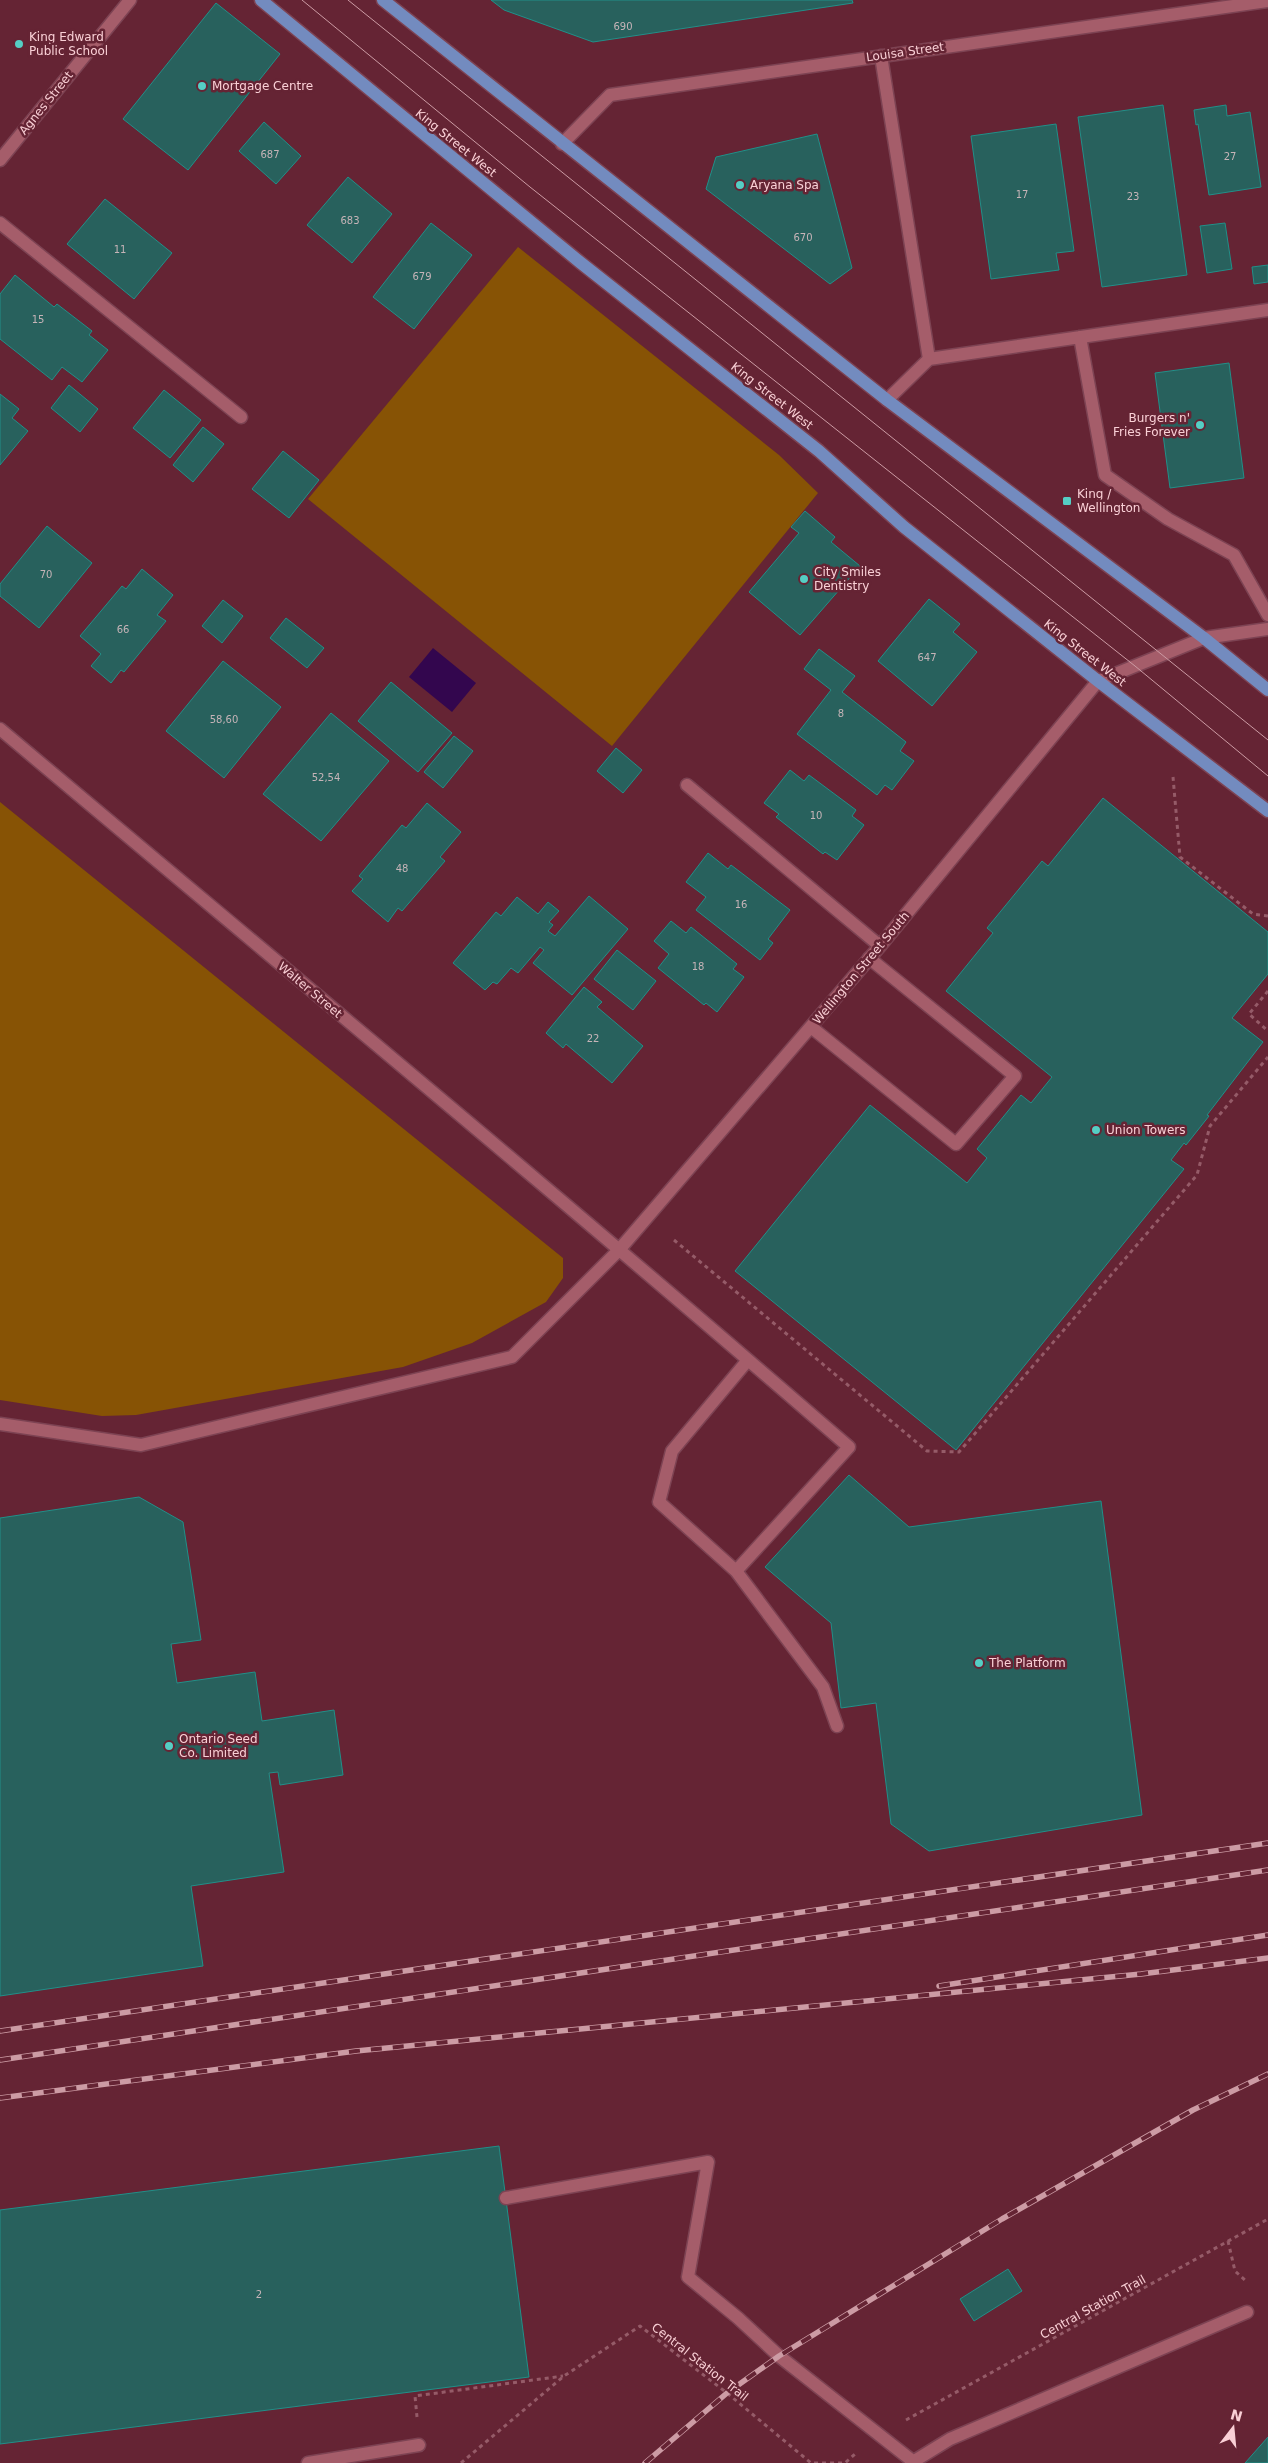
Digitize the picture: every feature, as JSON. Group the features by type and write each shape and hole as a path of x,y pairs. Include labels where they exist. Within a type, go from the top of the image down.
{"main road":[{"name":"King Street West","path":"261,0 581,263 818,451 904,527 1098,681 1268,811"},
{"path":"383,0 562,144 887,400 1204,638 1268,690"}],"street":[{"name":"Agnes Street","path":"0,160 130,0"},
{"name":"Louisa Street","path":"562,144 610,94 1268,1"},
{"path":"881,56 929,359"},
{"path":"0,223 241,417"},
{"path":"887,400 929,359 1268,310"},
{"path":"1080,337 1105,475 1168,519 1234,555 1268,614"},
{"path":"1098,681 1204,638 1268,628"},
{"name":"Wellington Street South","path":"0,1424 141,1445 512,1357 619,1250 880,946 1098,681"},
{"name":"Walter Street","path":"0,730 619,1250 849,1447 736,1571"},
{"path":"687,785 880,946"},
{"path":"811,1027 956,1144 1015,1076 869,958"},
{"path":"748,1360 672,1451 659,1502 736,1571 823,1686 837,1726"},
{"path":"506,2198 708,2162 688,2277 738,2318 779,2356 914,2463 950,2439 1247,2312"},
{"path":"308,2463 419,2444"}],"path":[{"path":"1172,769 1180,857 1253,914 1268,916"},
{"path":"1268,991 1249,1014 1268,1031"},
{"path":"674,1240 927,1451 959,1452 1197,1175 1210,1126 1268,1057"},
{"name":"Central Station Trail","path":"900,2423 1268,2219"},
{"path":"1228,2241 1235,2271 1248,2283"},
{"name":"Central Station Trail","path":"461,2463 564,2376 640,2326 727,2393 811,2463 845,2463 861,2448"},
{"path":"419,2444 415,2396 564,2376"}],"shaded area":[{"path":"518,247 779,455 818,493 612,746 308,499"},
{"path":"433,648 476,683 452,712 409,677"},
{"path":"0,802 563,1258 563,1278 546,1302 472,1343 403,1367 136,1415 102,1416 0,1400"}],"building":[{"path":"491,0 852,0 853,3 593,42 504,10"},
{"name":"Mortgage Centre","path":"216,3 280,54 188,170 123,119"},
{"path":"1163,105 1187,275 1102,287 1078,117"},
{"path":"1226,105 1227,116 1250,112 1261,187 1209,195 1198,124 1196,125 1194,110"},
{"path":"264,122 301,156 276,184 239,151"},
{"path":"1056,124 1074,251 1056,253 1059,270 991,279 971,136"},
{"path":"817,134 852,268 830,284 706,189 716,157"},
{"path":"348,177 392,214 352,263 307,225"},
{"path":"105,199 172,253 134,299 67,244"},
{"path":"431,223 472,255 414,329 373,297"},
{"path":"1225,223 1232,269 1207,273 1200,226"},
{"path":"1268,265 1268,282 1254,284 1252,267"},
{"path":"15,275 54,307 57,304 92,331 89,335 108,350 82,382 62,367 52,380 0,339 0,294"},
{"name":"Burgers n' Fries Forever","path":"1229,363 1244,478 1170,488 1155,373"},
{"path":"69,385 98,409 80,432 51,408"},
{"path":"164,390 201,420 170,458 133,428"},
{"path":"0,394 19,409 12,418 28,431 0,465"},
{"path":"203,427 224,444 193,482 173,465"},
{"path":"283,451 319,480 289,518 252,489"},
{"name":"City Smiles Dentistry","path":"805,511 835,537 831,542 860,566 800,635 749,592 799,533 791,527"},
{"path":"47,526 92,563 39,628 0,596 0,584"},
{"path":"142,569 173,595 157,615 166,621 124,672 121,670 111,683 91,666 101,654 80,636 122,586 126,589"},
{"path":"929,599 960,624 953,632 977,652 932,706 878,661"},
{"path":"223,600 243,616 222,643 202,626"},
{"path":"286,618 324,648 307,668 270,638"},
{"path":"819,649 855,676 842,692 906,742 900,751 914,761 892,790 885,785 877,795 797,734 831,690 804,669"},
{"path":"223,661 281,707 224,778 166,731"},
{"path":"391,682 452,733 418,772 358,721"},
{"path":"331,713 389,761 321,841 263,794"},
{"path":"454,736 473,751 443,788 424,772"},
{"path":"616,748 642,770 623,793 597,771"},
{"path":"790,770 804,781 809,775 856,810 852,816 864,825 837,860 825,852 823,854 776,817 779,814 764,803"},
{"name":"Union Towers","path":"1103,798 1268,932 1268,974 1232,1018 1263,1042 1207,1115 1209,1116 1186,1145 1184,1143 1171,1160 1184,1169 956,1450 735,1271 870,1105 967,1183 987,1158 977,1149 1021,1095 1031,1103 1052,1077 946,991 993,933 987,928 1042,861 1048,866"},
{"path":"427,803 461,832 440,857 445,861 402,911 398,908 388,922 352,891 363,879 359,876 402,825 406,828"},
{"path":"708,853 728,869 731,865 790,910 768,939 773,943 760,960 696,910 706,897 686,882"},
{"path":"589,896 628,929 572,995 533,963 544,950 540,947 518,973 511,968 497,984 493,982 485,990 453,963 496,912 501,916 517,897 538,914 548,902 559,911 549,922 553,925 548,931 555,936"},
{"path":"671,921 686,933 691,927 737,964 733,969 744,977 717,1012 706,1003 704,1005 658,968 669,954 654,941"},
{"path":"617,950 656,981 633,1010 594,979"},
{"path":"584,987 602,1002 597,1007 643,1046 612,1083 566,1044 563,1048 546,1033"},
{"name":"The Platform","path":"849,1475 909,1527 1101,1501 1142,1815 929,1851 891,1824 876,1703 841,1708 831,1623 765,1567"},
{"name":"Ontario Seed Co. Limited","path":"139,1497 183,1522 201,1640 171,1644 177,1683 255,1672 262,1721 334,1710 343,1775 280,1785 278,1772 269,1773 284,1872 191,1886 203,1966 0,1996 0,1518"},
{"path":"499,2146 529,2377 0,2444 0,2210"},
{"path":"1008,2269 1022,2291 974,2321 960,2299"},
{"path":"1268,2437 1268,2463 1245,2463"}],"tram line":[{"path":"302,0 530,187 1135,666 1268,776"},
{"path":"348,0 1268,740"}],"railway":[{"path":"0,2031 1268,1843"},
{"path":"0,2060 1268,1870"},
{"path":"939,1986 1268,1935"},
{"path":"0,2098 356,2051 1141,1974 1268,1958"},
{"path":"645,2463 727,2393 779,2356 1002,2219 1193,2110 1268,2074"}],"place":[{"name":"King Edward Public School","path":"19,44"},
{"name":"Mortgage Centre","path":"202,86"},
{"name":"Aryana Spa","path":"740,185"},
{"name":"Burgers n' Fries Forever","path":"1200,425"},
{"name":"King / Wellington","path":"1067,501"},
{"name":"City Smiles Dentistry","path":"804,579"},
{"name":"Union Towers","path":"1096,1130"},
{"name":"The Platform","path":"979,1663"},
{"name":"Ontario Seed Co. Limited","path":"169,1746"}]}
